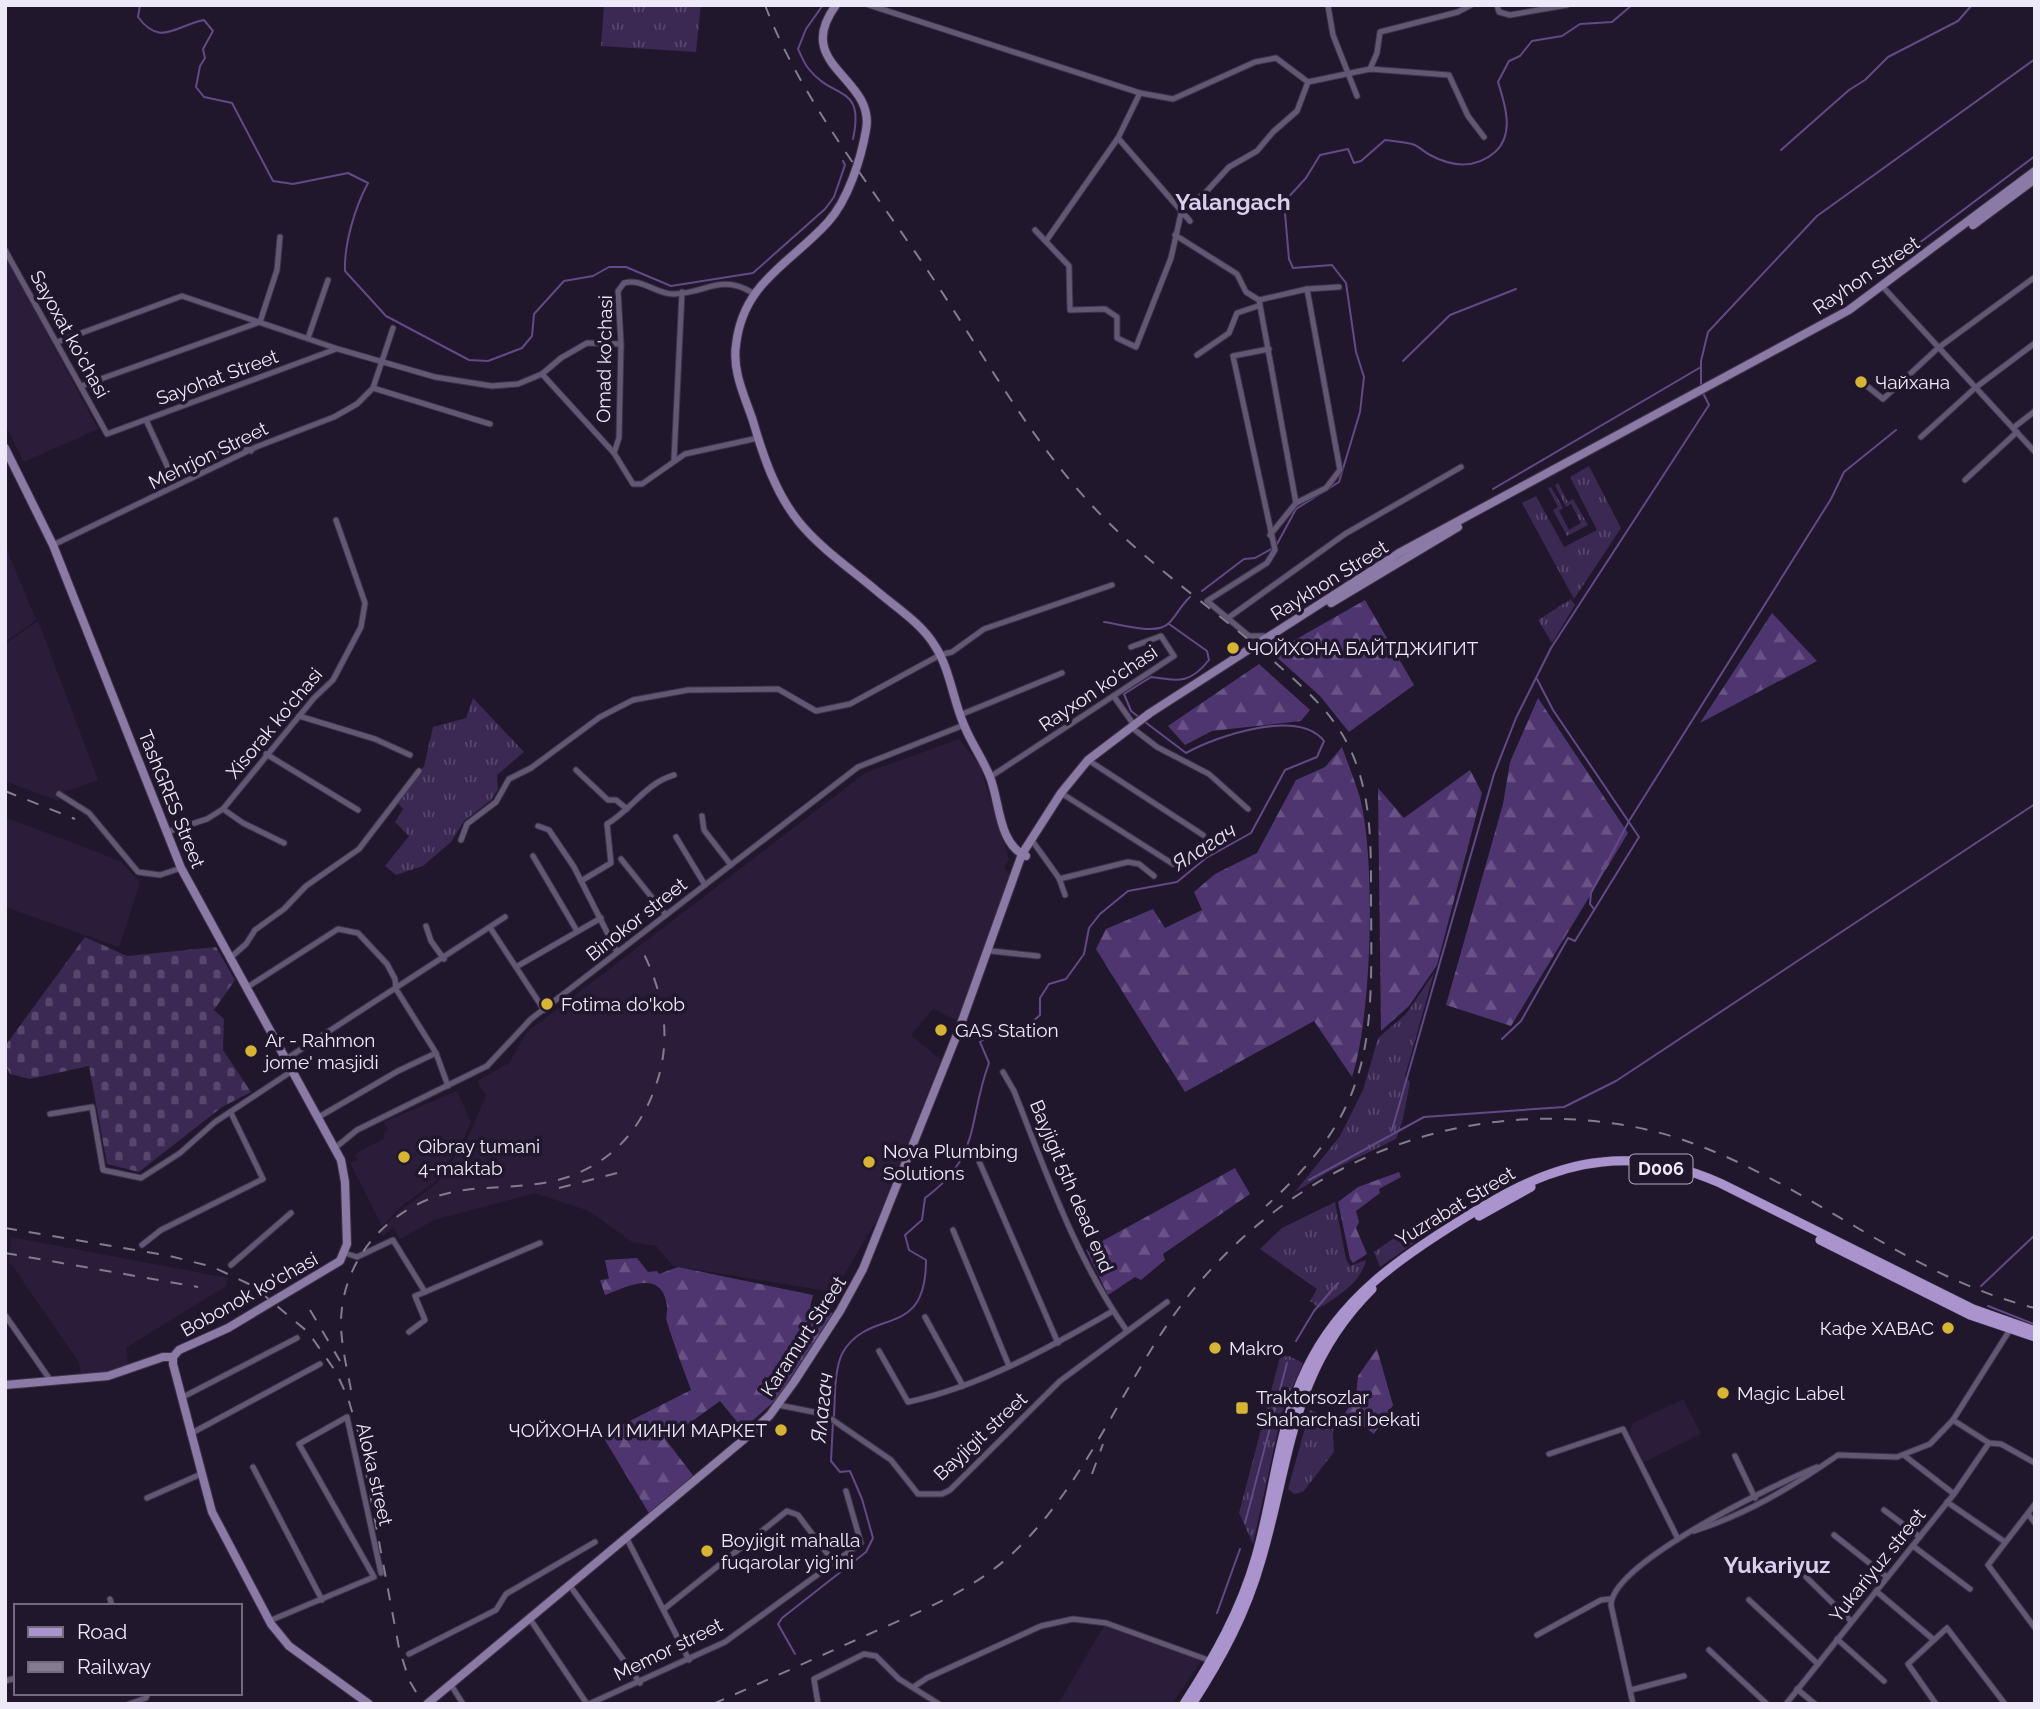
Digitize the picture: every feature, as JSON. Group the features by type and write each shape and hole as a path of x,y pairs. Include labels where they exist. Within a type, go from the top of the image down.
{"main road":[{"path":"836,5 824,27 823,46 831,64 863,104 867,116 865,137 851,179 832,217 753,293 739,327 735,358 758,438 780,492 800,523 916,624 940,655 964,725 990,777 1007,838 1024,855"},
{"name":"Rayhon Street","path":"1703,391 1852,313 2035,171"},
{"name":"Rayhon Street","path":"1884,288 2035,179"},
{"name":"Raykhon Street","path":"1024,855 1063,794 1090,761 1151,715 1267,640 1498,504 1703,391"},
{"name":"TashGRES Street","path":"5,449 53,545 181,868 335,1148"},
{"name":"Karamurt Street","path":"427,1704 744,1443 779,1406 843,1313 869,1265 991,951 1024,855"},
{"name":"Karamurt Street","path":"960,1032 1024,855"},
{"name":"Bobonok ko'chasi","path":"335,1148 345,1178 345,1253 337,1264 228,1328 179,1350 173,1357 190,1434 219,1528 269,1621 289,1646 369,1704"},
{"name":"Yuzrabat Street","path":"1192,1704 1239,1623 1259,1558 1296,1414 1316,1357 1356,1297 1409,1252 1527,1183 1567,1168 1604,1161 1654,1162 1707,1177 1939,1296 2035,1337"},
{"name":"Yuzrabat Street","path":"2011,1328 2035,1331"},
{"path":"5,1385 108,1376 163,1357 173,1357"},
{"name":"Karamurt Street","path":"433,1704 573,1590 628,1540"},
{"name":"Yuzrabat Street","path":"1184,1704 1211,1661 1259,1558"}],"street":[{"path":"869,5 1140,93 1173,99 1255,62 1276,58 1308,82 1370,69 1449,75 1468,116 1484,137"},
{"path":"1370,69 1377,53 1380,32 1471,5"},
{"path":"1497,5 1499,12 1510,15 1567,5"},
{"path":"1328,6 1333,35 1357,96"},
{"path":"1035,230 1069,266 1070,310 1105,309 1117,317 1117,338 1136,347 1171,258 1182,209 1206,193 1230,167 1257,151 1273,132 1297,111 1308,82"},
{"path":"1046,242 1118,138 1140,93"},
{"path":"1118,138 1190,221"},
{"path":"1175,235 1237,275 1246,292 1258,303 1269,349 1296,503"},
{"name":"Sayohat Street","path":"260,321 277,270 280,237"},
{"name":"Sayoxat ko'chasi","path":"5,250 107,434 146,420"},
{"path":"1862,382 1883,399 1938,348 2035,276"},
{"path":"308,338 328,280"},
{"name":"Omad ko'chasi","path":"614,453 619,438 621,344 618,291 624,283 645,284 666,293 719,283 737,283 753,293"},
{"path":"1197,355 1229,333 1237,313 1258,303 1307,289 1339,288"},
{"path":"1884,288 2035,452"},
{"path":"1270,536 1296,503 1326,488 1340,470 1307,289"},
{"path":"674,459 681,292"},
{"name":"Sayohat Street","path":"57,342 181,296 338,349 435,377 492,386 518,384 542,374 561,358 587,343 621,344"},
{"name":"Sayohat Street","path":"81,386 260,321"},
{"name":"Mehrjon Street","path":"53,545 251,451 334,417 357,404 373,387 393,328"},
{"path":"1921,437 1975,388 2035,343"},
{"name":"Sayohat Street","path":"146,420 338,349"},
{"path":"1267,640 1249,636 1207,601 1267,563 1275,550 1233,356 1269,349"},
{"name":"Omad ko'chasi","path":"542,374 614,453 633,484 642,484 674,459 758,438"},
{"path":"373,387 491,425"},
{"path":"1965,480 2035,411"},
{"path":"146,420 169,470 241,446 251,451"},
{"path":"1228,618 1345,534 1461,467"},
{"name":"Xisorak ko'chasi","path":"167,832 207,819 223,809 266,754 333,680 361,626 365,603 335,520"},
{"path":"461,840 467,824 496,802 509,779 531,768 600,717 632,700 688,690 778,689 816,711 850,704 940,655 953,652 984,629 1112,585"},
{"name":"Rayxon ko'chasi","path":"990,777 1115,698 1174,656 1161,636 1130,648"},
{"path":"960,715 1062,673"},
{"path":"1115,698 1135,726 1182,762 1209,775 1248,809"},
{"path":"299,716 375,739 410,755"},
{"name":"Binokor street","path":"335,1148 358,1130 487,1066 531,1018 858,767 964,725"},
{"path":"266,754 358,810"},
{"path":"1090,761 1203,835"},
{"path":"576,770 608,800 616,800 626,809"},
{"path":"230,958 246,944 256,930 284,909 306,886 359,849 419,771"},
{"path":"581,881 611,863 607,824 654,782 674,775"},
{"path":"59,794 89,813 138,872 160,876 181,868"},
{"path":"1063,794 1172,864"},
{"path":"223,809 243,823 284,843"},
{"path":"702,817 704,830 731,865"},
{"path":"538,827 550,830 581,881 617,952"},
{"path":"676,837 705,885"},
{"path":"1032,840 1059,879 1065,895"},
{"path":"533,856 577,931"},
{"path":"621,859 666,915"},
{"path":"1059,879 1128,862 1139,864 1154,876"},
{"path":"286,1059 491,929 505,917"},
{"path":"516,967 601,918"},
{"path":"426,926 430,941 444,959"},
{"path":"246,988 338,929 358,933 387,964 395,979 396,989 436,1053 448,1086"},
{"path":"491,929 544,1010"},
{"path":"991,951 1038,956"},
{"path":"317,1118 398,1071 436,1053"},
{"path":"50,1114 92,1107 103,1170 141,1178 180,1153 215,1122 292,1072"},
{"name":"Bayjigit 5th dead end","path":"1003,1072 1080,1250 1126,1331"},
{"path":"142,1245 171,1225 263,1179 230,1113"},
{"path":"979,1161 1058,1343"},
{"path":"232,1265 291,1213"},
{"path":"953,1230 1009,1366"},
{"path":"337,1264 393,1241 425,1292"},
{"path":"409,1332 425,1320 415,1296 540,1244"},
{"path":"345,1253 357,1257"},
{"path":"1126,1331 1167,1302"},
{"name":"Bayjigit street","path":"878,1351 908,1402 963,1386 1009,1366 1058,1343 1113,1311"},
{"path":"5,1315 52,1383"},
{"path":"925,1317 963,1386"},
{"path":"1633,1704 1611,1600 1615,1590 1638,1566 1678,1539 1756,1501 1838,1455 1890,1458 1905,1455 1930,1444 1953,1420 2011,1328"},
{"name":"Bayjigit street","path":"779,1406 824,1414 891,1460 918,1494 942,1494 950,1490 1060,1381 1126,1331"},
{"path":"181,1398 297,1338"},
{"path":"190,1434 320,1364"},
{"name":"Aloka street","path":"322,1600 374,1577 299,1444 347,1417 381,1573"},
{"path":"1953,1420 1989,1443 2001,1444 2035,1463"},
{"path":"1549,1454 1623,1429 1678,1539"},
{"name":"Yukariyuz street","path":"1786,1704 1954,1494 1989,1443"},
{"path":"1905,1455 1954,1494"},
{"path":"1735,1457 1756,1501"},
{"path":"253,1467 322,1600 269,1621"},
{"path":"147,1498 201,1474"},
{"name":"Memor street","path":"588,1704 725,1642 861,1543 846,1491"},
{"path":"1947,1502 2005,1542"},
{"path":"2035,1504 1988,1565 2035,1628"},
{"path":"1884,1510 1920,1537"},
{"path":"664,1609 787,1511 798,1515 835,1564"},
{"path":"2028,1514 2035,1523"},
{"path":"1833,1535 1887,1577"},
{"path":"628,1540 689,1660"},
{"path":"409,1654 496,1609 506,1594 595,1542"},
{"path":"1913,1546 1970,1589"},
{"path":"1806,1577 1851,1621"},
{"path":"573,1590 640,1682"},
{"path":"1876,1591 1934,1640"},
{"path":"1537,1635 1601,1600 1611,1600"},
{"path":"1749,1600 1818,1664"},
{"path":"915,1686 1041,1626 1073,1619 1106,1623 1211,1661"},
{"path":"532,1622 588,1704"},
{"path":"1936,1704 1908,1664 1947,1628 2005,1704"},
{"path":"1837,1639 1884,1681"},
{"path":"1709,1650 1768,1704"},
{"path":"818,1704 814,1679 863,1654 876,1656 899,1679 915,1686 939,1704"},
{"path":"1631,1690 1684,1676"},
{"path":"453,1688 463,1704"},
{"path":"1797,1689 1815,1704"},
{"path":"130,1704 146,1699 147,1695"}],"shaded area":[{"path":"5,255 98,429 24,462 5,425"},
{"path":"5,545 36,620 5,642"},
{"path":"38,621 98,780 64,792 58,801 5,781 5,644"},
{"path":"959,739 980,766 1009,860 1004,867 1010,875 958,1021 933,1009 911,1035 941,1060 878,1218 834,1292 673,1266 656,1246 632,1242 589,1211 535,1193 434,1220 400,1239 393,1227 383,1236 380,1232 396,1214 438,1182 466,1141 486,1096 477,1081 509,1063 527,1032 865,773"},
{"path":"5,817 120,861 140,882 119,947 5,907"},
{"name":"Qibray tumani 4-maktab","path":"457,1091 471,1122 463,1140 435,1182 403,1205 382,1226 350,1163 358,1160 355,1154 385,1138 383,1133 388,1130 384,1122"},
{"path":"11,1237 228,1278 226,1286 126,1348 128,1366 108,1374 81,1376 79,1362 9,1261"},
{"path":"1683,1399 1701,1434 1644,1462 1629,1434 1633,1423"},
{"path":"1104,1626 1201,1661 1172,1704 1058,1704"}],"green space":[{"path":"604,5 701,5 696,52 601,46"},
{"path":"1589,466 1621,528 1574,599 1522,503 1536,496 1564,547 1597,530 1570,477"},
{"path":"1558,483 1568,502 1573,499 1588,525 1567,536 1553,510 1558,507 1548,488 1551,487 1563,508 1559,511 1569,530 1581,523 1571,504 1566,507 1555,485"},
{"path":"1571,599 1575,605 1552,643 1538,620"},
{"path":"1365,600 1414,685 1349,732 1320,696 1272,653"},
{"path":"1772,613 1817,661 1700,723"},
{"path":"1259,664 1310,710 1301,721 1212,731 1185,745 1168,726"},
{"path":"473,698 524,752 497,775 498,789 491,800 464,821 451,842 423,866 396,875 385,866 409,836 395,822 403,809 398,803 424,766 433,727 466,718"},
{"path":"1538,698 1628,833 1511,1026 1446,1005 1503,804 1510,762"},
{"path":"1342,747 1360,798 1365,825 1370,897 1368,978 1359,1050 1352,1077 1314,1021 1185,1092 1096,949 1106,929 1153,909 1165,928 1202,910 1194,892 1215,874 1257,853 1296,780 1325,767"},
{"path":"1470,770 1482,793 1437,965 1409,1006 1381,1031 1378,788 1404,818"},
{"path":"85,937 127,956 216,947 235,980 214,1010 224,1019 223,1050 251,1092 222,1107 139,1172 107,1164 89,1066 30,1079 10,1074 5,1064 5,1046"},
{"path":"1434,973 1405,1076 1410,1082 1396,1139 1330,1171 1295,1192 1340,1136 1363,1090 1378,1038 1406,1014"},
{"path":"1235,1168 1250,1194 1163,1254 1165,1260 1141,1280 1135,1277 1108,1295 1086,1250"},
{"path":"1399,1172 1401,1177 1379,1189 1380,1193 1356,1211 1359,1222 1356,1228 1367,1254 1353,1263 1338,1202 1358,1187"},
{"path":"1335,1202 1346,1259 1350,1266 1366,1260 1354,1282 1319,1308 1310,1301 1317,1289 1260,1249 1282,1228"},
{"path":"1411,1226 1417,1227 1424,1236 1380,1267 1374,1252"},
{"path":"637,1258 648,1272 657,1271 659,1274 678,1267 813,1295 810,1307 833,1313 777,1399 743,1429 720,1401 666,1440 695,1478 650,1515 602,1435 691,1390 667,1322 664,1294 658,1287 642,1283 605,1295 600,1280 609,1279 605,1260"},
{"path":"1377,1349 1393,1405 1374,1434 1345,1413 1356,1397 1358,1376"},
{"path":"1289,1356 1303,1363 1282,1412 1253,1544 1239,1513 1280,1357"},
{"path":"1310,1410 1340,1422 1333,1432 1334,1452 1303,1492 1294,1494 1288,1489"}],"waterway":[{"path":"140,5 138,17 154,31 168,32 204,20 213,31 203,49 205,58 200,66 196,87 204,97 232,103 273,181 293,184 348,173 368,183 351,226 345,271 386,316 469,360 488,361 522,348 532,336 534,314 564,281 593,276 609,267 626,267 671,286 753,273 825,209 834,197 845,165 843,161"},
{"path":"823,5 806,29 798,49 807,66 818,78 851,101 856,121 853,139"},
{"path":"1277,544 1296,509 1339,482 1360,412 1364,377 1356,352 1346,283 1332,265 1293,268 1289,259 1284,202 1306,178 1320,155 1348,149 1354,163 1361,161 1385,140 1412,144 1438,159 1455,164 1472,164 1488,158 1501,145 1507,128 1498,82 1509,61 1520,56 1532,41 1562,36 1580,24 1612,22 1632,5"},
{"path":"1781,150 1849,90 1865,80 1888,57 1958,21 1972,5"},
{"path":"1701,388 1701,361 1708,332 1817,216 2035,59"},
{"path":"1874,277 2035,156"},
{"path":"1403,361 1450,315 1516,289"},
{"path":"1493,489 1701,367"},
{"path":"1392,1130 1494,774 1516,718 1551,648 1709,405 1703,393"},
{"path":"1594,909 1590,904 1591,893 1629,821 1831,499 1844,472 1896,430"},
{"path":"1202,591 1244,559 1255,558 1273,548"},
{"path":"1104,622 1147,629 1163,627 1190,597"},
{"name":"Ялагач","path":"1140,718 1131,711 1124,694 1151,677 1177,680 1190,677 1209,660 1207,651 1169,624"},
{"path":"1502,1039 1521,1021 1568,938 1575,941 1639,837 1553,710 1537,679"},
{"name":"Ялагач","path":"834,1417 836,1375 843,1352 855,1338 868,1330 907,1313 917,1302 924,1285 926,1260 909,1250 905,1235 922,1220 925,1198 943,1183 956,1167 970,1137 989,1063 980,1042 995,1031 1020,1033 1040,1015 1040,998 1049,984 1066,979 1084,954 1089,928 1100,914 1128,891 1177,882 1206,858 1251,833 1285,770 1317,757 1324,741 1312,731 1277,726 1236,733 1186,753 1145,722"},
{"path":"1309,1180 1424,1117 1564,1107 1616,1081 2035,804"},
{"path":"1981,1286 2035,1235"},
{"path":"1296,1341 1314,1311 1338,1283"},
{"path":"1988,1306 2034,1324 2035,1321"},
{"path":"1245,1523 1287,1363"},
{"name":"Ялагач","path":"795,1654 778,1624 782,1618 866,1552 873,1538 862,1499 850,1471 840,1472 831,1461 833,1422"},
{"path":"1217,1613 1240,1549"}],"railway":[{"path":"765,5 780,40 817,108 928,271 1009,397 1053,458 1101,515 1122,535 1307,691 1332,720 1355,759 1365,797 1371,857 1371,990 1360,1066 1348,1101 1329,1136 1302,1170 1266,1206"},
{"path":"5,791 75,819"},
{"path":"351,1390 341,1331 344,1298 351,1275 376,1236 393,1220 435,1197 472,1189 555,1181 584,1170 599,1162 623,1142 642,1116 656,1085 664,1051 661,1001 643,952"},
{"path":"713,1704 925,1609 962,1590 997,1567 1037,1528 1059,1501 1169,1322 1212,1269 1261,1222 1315,1184 1373,1154 1435,1133 1500,1121 1567,1119 1635,1127 1688,1142 1739,1163 1788,1188 1932,1269 1982,1291 2035,1308"},
{"path":"559,1188 621,1172"},
{"path":"5,1228 170,1256 213,1267 253,1286 308,1332 336,1372 348,1398 359,1435 399,1648 409,1680 423,1704"},
{"path":"5,1253 198,1287"},
{"path":"310,1310 340,1361"},
{"path":"1092,1474 1103,1444"}],"place":[{"name":"Чайхана","path":"1861,382"},
{"name":"ЧОЙХОНА БАЙТДЖИГИТ","path":"1233,648"},
{"name":"Fotima do'kob","path":"547,1004"},
{"name":"GAS Station","path":"941,1030"},
{"name":"Ar - Rahmon jome' masjidi","path":"251,1051"},
{"name":"Qibray tumani 4-maktab","path":"404,1157"},
{"name":"Nova Plumbing Solutions","path":"869,1162"},
{"name":"Кафе ХАВАС","path":"1948,1328"},
{"name":"Makro","path":"1215,1348"},
{"name":"Magic Label","path":"1723,1393"},
{"name":"Traktorsozlar Shaharchasi bekati","path":"1242,1408"},
{"name":"ЧОЙХОНА И МИНИ МАРКЕТ","path":"781,1430"},
{"name":"Boyjigit mahalla fuqarolar yig'ini","path":"707,1551"}],"district":[{"name":"Yalangach","path":"1233,202"},
{"name":"Yukariyuz","path":"1777,1565"}]}
